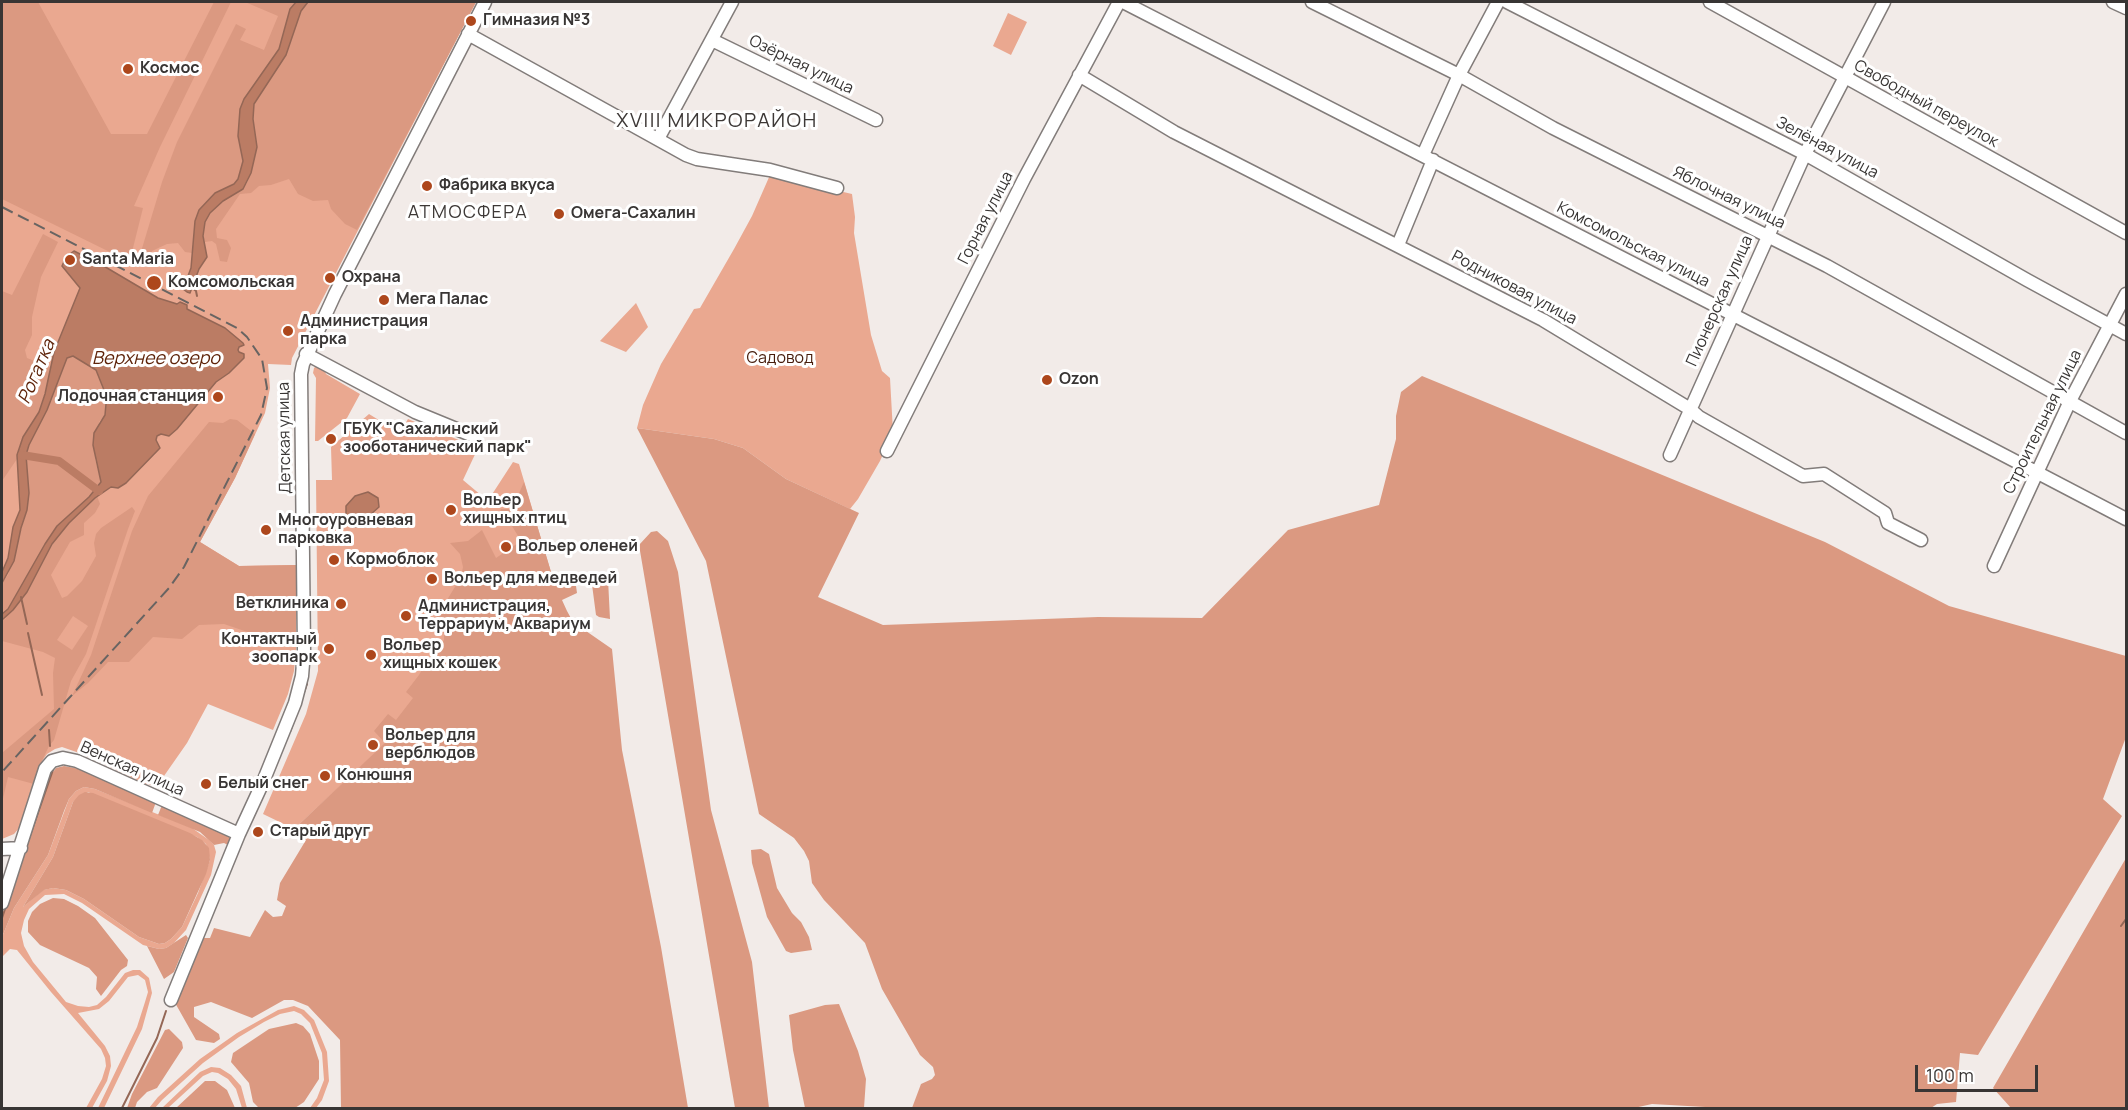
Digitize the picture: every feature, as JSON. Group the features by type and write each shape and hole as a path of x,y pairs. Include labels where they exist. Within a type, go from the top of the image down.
{"street":[{"name":"Детская улица","path":"171,1000 295,703 302,676 304,651 301,375 306,354 484,2"},
{"path":"658,139 732,2"},
{"name":"Горная улица","path":"887,451 1024,179 1121,2"},
{"name":"Комсомольская улица","path":"1121,2 1428,157 2127,519"},
{"name":"Яблочная улица","path":"1312,2 1459,75 1553,129 1768,235 2127,433"},
{"path":"1398,245 1459,75 1498,2"},
{"name":"Зелёная улица","path":"1507,2 1805,154 2127,334"},
{"name":"Свободный переулок","path":"1710,2 2127,233"},
{"name":"Пионерская улица","path":"1670,455 1805,154 1884,2"},
{"path":"2113,2 2127,8"},
{"path":"468,34 697,159 770,170 837,188"},
{"name":"Озёрная улица","path":"712,39 876,120"},
{"name":"Родниковая улица","path":"1079,75 1174,132 1543,321 1690,409 1699,417 1803,476 1824,474 1885,513 1888,523 1921,540"},
{"name":"Строительная улица","path":"1994,566 2070,401 2127,294"},
{"path":"306,354 415,412 471,435"},
{"name":"Венская улица","path":"2,903 45,769 52,760 63,758 77,761 239,834"},
{"path":"2,849 21,848"}],"green space":[{"path":"2,2 476,2 292,358 291,365 268,364 270,388 265,413 235,478 200,542 239,566 296,565 294,671 288,694 273,730 208,704 187,743 157,786 145,784 85,755 62,747 55,749 47,754 41,763 21,826 14,834 2,839"},
{"path":"1008,13 1027,22 1011,55 993,46"},
{"name":"Садовод","path":"770,175 852,194 855,217 854,233 871,335 882,371 890,378 893,432 880,461 850,509 786,479 743,448 714,439 637,428 643,405 661,364 694,309 700,308 752,216"},
{"path":"636,303 648,327 626,352 600,341"},
{"path":"317,365 323,367 326,374 360,394 347,418 315,441 316,378 313,373"},
{"path":"369,414 400,433 408,419 478,448 463,480 489,499 513,462 519,464 555,586 294,829 263,814 306,714 318,671 316,480 332,480 331,447"},
{"path":"84,787 95,789 192,828 214,845 216,852 211,875 186,930 166,948 159,949 143,945 82,903 64,894 45,895 29,909 24,920 21,933 24,946 33,962 66,1002 78,1006 97,1005 125,973 133,970 140,970 149,978 152,993 142,1029 104,1108 98,1108 137,1027 148,992 145,980 138,975 128,977 109,1001 99,1009 78,1013 105,1046 110,1056 111,1066 107,1081 92,1108 86,1108 102,1079 106,1066 101,1049 17,950 10,949 2,957 2,937 14,908 48,855 69,799 76,791","holes":["88,792 197,837 206,844 210,860 182,927 165,943 159,944 139,937 84,899 66,890 53,888 43,890 23,907 53,857 73,802"]},
{"path":"294,1006 304,1010 314,1020 327,1052 329,1081 322,1100 316,1108 310,1108 324,1080 322,1053 310,1023 294,1011 280,1014 239,1037 203,1063 155,1108 149,1108 200,1059 237,1033 278,1010"},
{"path":"211,1067 220,1068 231,1075 241,1086 247,1108 242,1108 236,1089 228,1079 212,1072 203,1076 168,1108 162,1108 200,1072"}],"shaded area":[{"path":"2,2 38,2 111,134 147,134 214,2 231,2 160,147 134,206 143,208 132,252 127,258 122,258 2,199"},
{"path":"245,2 296,2 290,9 279,49 238,136 243,161 238,179 234,184 215,193 199,210 195,221 192,253 185,252 178,243 167,244 152,251 150,267 140,267 140,255 162,182 177,142 236,24 246,29 240,40 264,50 278,16"},
{"path":"308,2 476,2 357,230 345,224 331,209 328,200 313,201 298,194 289,179 259,186 251,193 240,194 216,229 217,238 227,240 231,248 227,262 220,261 216,244 212,241 205,242 203,236 205,222 210,213 223,201 243,189 248,181 257,147 253,119 254,104 286,55 301,11"},
{"path":"43,234 58,242 41,277 32,317 32,335 25,350 27,358 50,367 48,382 39,412 23,437 17,459 2,481 2,291 12,295"},
{"path":"73,356 96,370 104,390 105,415 99,422 95,459 101,482 89,497 57,526 8,609 2,614 2,583 8,575 27,510 29,493 26,455 47,410 67,358"},
{"path":"1422,376 1825,542 1949,606 2126,656 2126,737 2103,799 2122,816 1978,1055 1960,1053 1956,1102 1937,1104 1931,1108 1723,1108 1652,1104 1634,1108 912,1108 921,1084 935,1075 933,1067 920,1055 882,989 865,943 824,900 812,883 809,861 804,851 794,838 759,814 706,561 637,428 714,439 743,448 786,479 859,513 818,597 883,625 1098,617 1202,618 1288,530 1379,505 1396,439 1396,416 1401,392"},
{"path":"230,419 237,420 255,434 235,478 200,542 239,566 296,565 296,635 271,640 224,624 199,625 182,639 153,637 129,662 108,662 72,696 91,655 132,531 148,496 209,422 223,423"},
{"path":"524,482 555,585 575,579 577,593 562,600 567,611 573,622 612,649 622,750 661,947 688,1108 341,1108 340,1040 308,1006 293,1000 284,1000 252,1018 211,1002 194,1007 194,1017 219,1034 220,1039 214,1043 196,1040 174,1001 202,938 210,938 214,928 250,937 265,910 273,917 282,916 286,906 277,900 280,883 306,840 294,829 385,743 374,731 388,714 396,720 413,698 406,692 444,640 444,634 436,618 461,577 463,567 460,554 450,543 468,541 482,530 496,558 521,541 506,516 496,521 501,509 512,509"},
{"path":"97,496 100,504 95,513 84,523 84,535 70,542 51,575 62,598 82,581 96,556 94,543 96,534 101,528 132,507 135,511 86,654 71,681 54,740 41,763 34,784 8,777 2,803 2,753 54,709 55,658 43,652 2,641 2,620 27,592 52,544 69,523","holes":["73,616 88,626 72,650 57,640"]},
{"path":"657,531 668,541 678,572 711,810 752,962 769,1108 735,1108 639,545 651,532"},
{"path":"594,573 608,579 610,619 596,615 591,577"},
{"path":"64,766 85,770 156,802 152,813 95,789 84,787 76,791 69,799 48,855 14,908 2,937 2,917 50,776 56,768"},
{"path":"85,792 93,793 190,833 202,840 209,848 210,860 206,874 182,927 165,943 159,944 139,937 84,899 66,890 53,888 44,890 23,907 53,857 73,802"},
{"path":"162,805 222,833 231,838 232,842 228,845 224,843 214,845 200,832 158,815"},
{"path":"761,849 769,854 777,888 792,913 801,922 809,937 812,950 791,953 786,951 767,917 752,863 751,850"},
{"path":"2126,858 2126,1108 2011,1108 1993,1088"},
{"path":"53,898 64,899 95,918 128,960 127,966 121,970 101,996 96,989 97,977 89,968 40,945 28,932 28,921 32,912 40,904"},
{"path":"186,935 188,938 174,972 164,979 147,946 166,948"},
{"path":"839,1004 858,1051 866,1079 864,1108 805,1108 793,1050 789,1015 825,1005"},
{"path":"296,1023 303,1026 310,1034 319,1061 319,1079 304,1102 295,1108 259,1108 253,1102 249,1083 231,1062 233,1053 269,1029"},
{"path":"169,1029 182,1042 183,1048 157,1088 147,1092 137,1102 135,1108 127,1108 165,1030"},
{"path":"205,1081 215,1081 227,1090 235,1108 176,1108"}],"water":[{"path":"296,2 308,2 301,11 286,55 254,104 253,119 257,147 251,173 243,189 223,201 210,213 205,222 203,236 207,257 199,269 190,293 187,292 183,289 191,268 195,221 199,210 215,193 234,184 238,179 243,161 238,136 240,109 244,99 279,49 290,9"},
{"name":"Верхнее озеро","path":"74,251 158,298 187,305 187,309 225,328 243,343 244,345 238,350 244,354 244,358 216,382 177,429 169,436 161,434 157,436 156,440 160,448 126,483 118,488 111,487 95,498 69,523 52,544 27,592 2,620 2,614 8,609 57,526 89,497 101,482 93,445 94,433 105,415 104,390 96,370 73,356 67,358 47,410 29,445 26,455 29,493 27,510 14,561 2,583 2,572 8,558 13,527 20,510 17,455 23,437 39,412 54,352 80,288 62,266 66,257"},
{"path":"368,492 378,498 379,507 370,515 364,527 352,527 346,520 346,506 355,496"}],"waterway":[{"path":"190,286 196,291 197,296"},
{"path":"22,455 59,461 99,491"},
{"path":"21,597 27,624"},
{"path":"28,633 42,695"},
{"path":"290,732 307,684"},
{"path":"49,730 50,746"},
{"path":"26,847 54,767"},
{"path":"2,918 6,906"},
{"path":"2121,926 2126,919"},
{"path":"122,1108 157,1038 166,1011"}],"railway":[{"path":"2,207 237,328 247,337 262,359 267,388 261,415 184,567 169,588 2,772"}],"place":[{"name":"Гимназия №3","path":"471,21"},
{"name":"Космос","path":"128,69"},
{"name":"Фабрика вкуса","path":"427,186"},
{"name":"Омега-Сахалин","path":"559,214"},
{"name":"Santa Maria","path":"70,260"},
{"name":"Охрана","path":"330,278"},
{"name":"Комсомольская","path":"154,283"},
{"name":"Мега Палас","path":"384,300"},
{"name":"Администрация парка","path":"288,331"},
{"name":"Ozon","path":"1047,380"},
{"name":"Лодочная станция","path":"218,397"},
{"name":"ГБУК \"Сахалинский зооботанический парк\"","path":"331,439"},
{"name":"Вольер хищных птиц","path":"451,510"},
{"name":"Многоуровневая парковка","path":"266,530"},
{"name":"Вольер оленей","path":"506,547"},
{"name":"Кормоблок","path":"334,560"},
{"name":"Вольер для медведей","path":"432,579"},
{"name":"Ветклиника","path":"341,604"},
{"name":"Администрация, Террариум, Аквариум","path":"406,616"},
{"name":"Контактный зоопарк","path":"329,649"},
{"name":"Вольер хищных кошек","path":"371,655"},
{"name":"Вольер для верблюдов","path":"373,745"},
{"name":"Конюшня","path":"325,776"},
{"name":"Белый снег","path":"206,784"},
{"name":"Старый друг","path":"258,832"}],"district":[{"name":"XVIII МИКРОРАЙОН","path":"717,121"},
{"name":"АТМОСФЕРА","path":"468,213"}],"water label":[{"name":"Рогатка","path":"37,372"}]}
